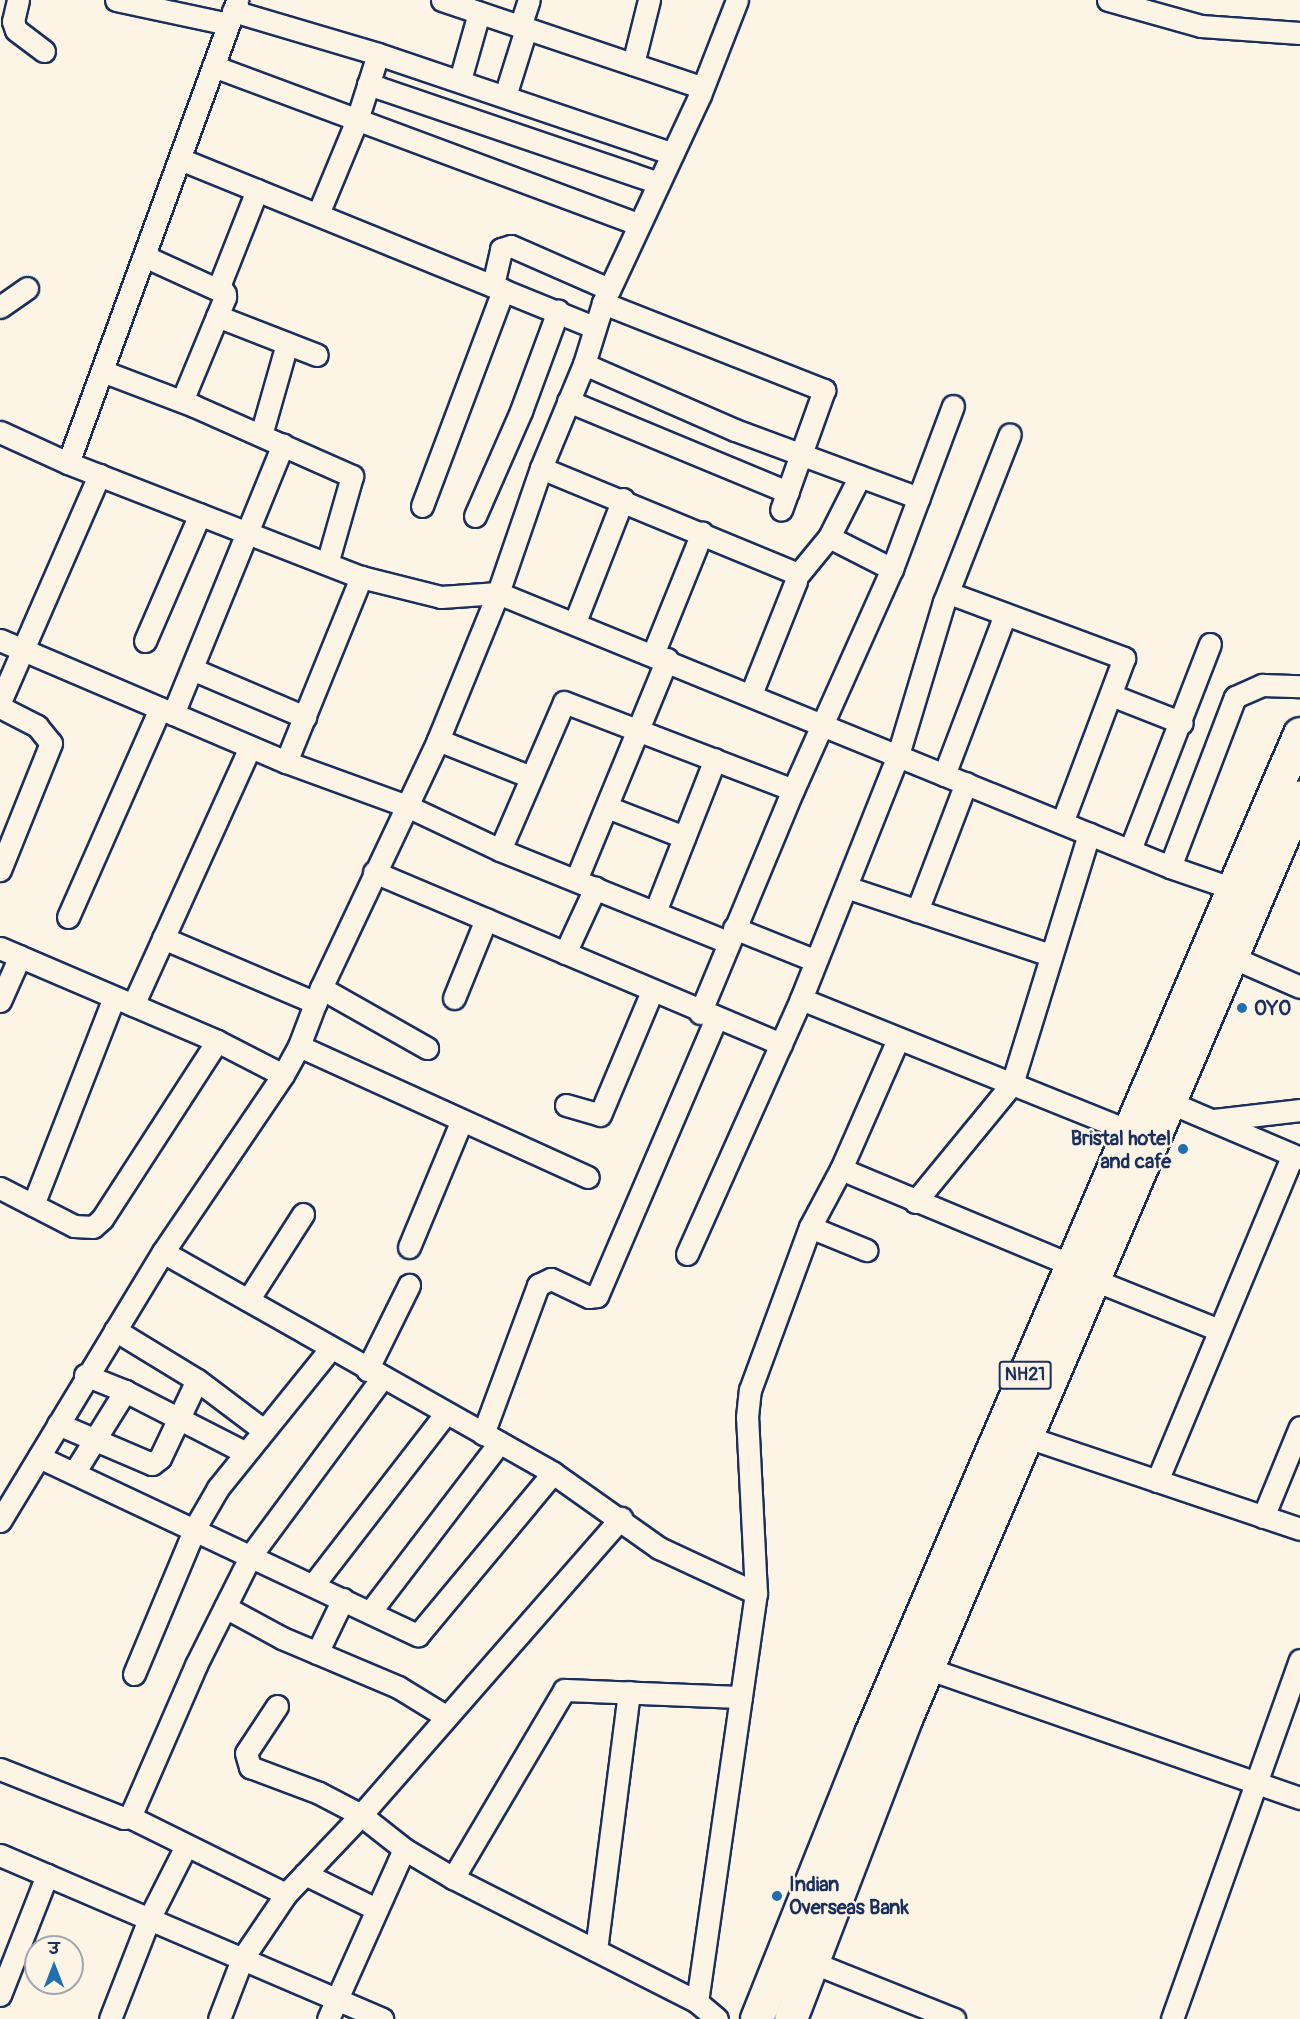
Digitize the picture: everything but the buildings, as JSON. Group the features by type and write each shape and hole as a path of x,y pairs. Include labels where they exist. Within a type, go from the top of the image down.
{"highway":[{"name":"NH21","path":"915,1664 1027,1437 1130,1131 1300,734"},
{"name":"NH21","path":"757,2019 798,1956 915,1664 1083,1273 1171,1103 1234,958 1294,830 1300,798"},
{"name":"NH21","path":"791,2019 798,1956"}],"street":[{"path":"18,0 13,21 16,30 45,51"},
{"path":"116,0 233,11 378,54 673,154"},
{"path":"442,0 700,87"},
{"path":"505,96 529,0"},
{"path":"633,64 650,0"},
{"path":"0,1521 162,1252 283,1075 299,1046 318,995 438,740 498,593 541,468 584,364 594,327 606,296 673,154 737,0"},
{"path":"1108,0 1201,26 1300,33"},
{"path":"68,463 233,11"},
{"path":"460,81 479,13"},
{"path":"318,214 357,120 378,54"},
{"path":"213,66 638,224"},
{"path":"369,84 658,183"},
{"path":"180,159 594,327"},
{"path":"182,401 217,316 225,293 220,284 257,190"},
{"path":"422,506 498,287 501,249 511,246 606,296 824,390 803,454 784,501 568,401"},
{"path":"144,256 225,293"},
{"path":"0,307 27,288"},
{"path":"475,516 521,411 558,312"},
{"path":"217,316 317,355"},
{"path":"261,435 287,344"},
{"path":"584,364 735,430 919,498"},
{"path":"102,371 182,401 352,476 327,564"},
{"path":"370,1612 491,1439 538,1285 551,1279 589,1298 597,1296 708,1016 731,935 892,569 953,406"},
{"path":"0,432 68,463 361,577 441,597 498,593 823,722 944,775 1170,867 1234,889"},
{"path":"687,1254 801,999 898,755 949,593 1010,434"},
{"path":"68,917 167,711 192,669 283,445"},
{"path":"541,468 702,532 793,571 797,576"},
{"path":"0,870 8,824 51,743 37,726 0,704 99,475"},
{"path":"751,694 797,576 829,537 860,476"},
{"path":"575,622 623,499"},
{"path":"145,640 200,514"},
{"path":"564,953 608,807 640,731 660,657 702,532"},
{"path":"829,537 892,569"},
{"path":"286,762 361,577"},
{"path":"949,593 1119,654 1125,663 1062,823"},
{"path":"944,775 1005,614"},
{"path":"0,640 286,762 407,806 500,850 655,912 816,962"},
{"path":"1130,850 1182,723 1210,644"},
{"path":"192,669 305,717"},
{"path":"1170,867 1231,702 1250,687 1300,686"},
{"path":"1111,695 1182,723"},
{"path":"500,850 562,702 793,790"},
{"path":"438,740 531,777"},
{"path":"33,1205 123,1001 163,938 250,747"},
{"path":"655,912 715,759"},
{"path":"917,911 966,783"},
{"path":"608,807 684,837"},
{"path":"915,1203 1012,1084 1089,834"},
{"path":"374,872 708,1016 781,1044"},
{"path":"846,887 1051,955"},
{"path":"454,998 486,919"},
{"path":"163,938 318,995 427,1048"},
{"path":"0,948 217,1041 283,1075"},
{"path":"0,1001 20,957"},
{"path":"1234,958 1300,987"},
{"path":"566,1105 600,1115 652,992"},
{"path":"801,999 1130,1131"},
{"path":"697,2002 756,1593 747,1417 750,1390 810,1227 841,1169 898,1039"},
{"path":"0,1188 74,1226 93,1227 102,1219 217,1041"},
{"path":"299,1046 461,1122 588,1178"},
{"path":"1157,1481 1296,1157 1171,1103"},
{"path":"1212,1120 1300,1110"},
{"path":"410,1247 461,1122"},
{"path":"841,1169 915,1203 1220,1330"},
{"path":"248,1300 303,1214"},
{"path":"810,1227 866,1250"},
{"path":"162,1252 374,1374 553,1473 621,1518 659,1548 756,1593"},
{"path":"130,1817 225,1607 251,1555 374,1374 409,1285"},
{"path":"115,1330 197,1380 262,1429"},
{"path":"134,1674 194,1531 244,1452 332,1348"},
{"path":"86,1376 125,1391 244,1452"},
{"path":"58,1424 152,1464 160,1458 197,1380"},
{"path":"74,1473 125,1391"},
{"path":"313,1585 446,1413"},
{"path":"1263,1516 1300,1426"},
{"path":"1027,1437 1300,1529"},
{"path":"39,1457 421,1635 553,1473"},
{"path":"219,2019 242,1959 286,1894 361,1815 621,1518"},
{"path":"317,1653 343,1599"},
{"path":"225,1607 317,1653 398,1687 447,1717"},
{"path":"1172,2019 1300,1660"},
{"path":"915,1664 1300,1798"},
{"path":"453,1878 561,1693 570,1690 741,1697"},
{"path":"596,1950 629,1692"},
{"path":"277,1706 246,1753 247,1763 361,1815 404,1849 453,1878 697,2002 717,2019"},
{"path":"0,1769 124,1818 130,1817 286,1894"},
{"path":"110,2019 149,1919 186,1846"},
{"path":"328,2019 404,1849"},
{"path":"0,1855 382,2019"},
{"path":"305,1874 376,1909"},
{"path":"0,1995 48,1875"},
{"path":"798,1956 951,2019"}],"place":[{"name":"OYO","path":"1242,1008"},
{"name":"Bristal hotel and cafe","path":"1183,1149"},
{"name":"Indian Overseas Bank","path":"777,1896"}]}
